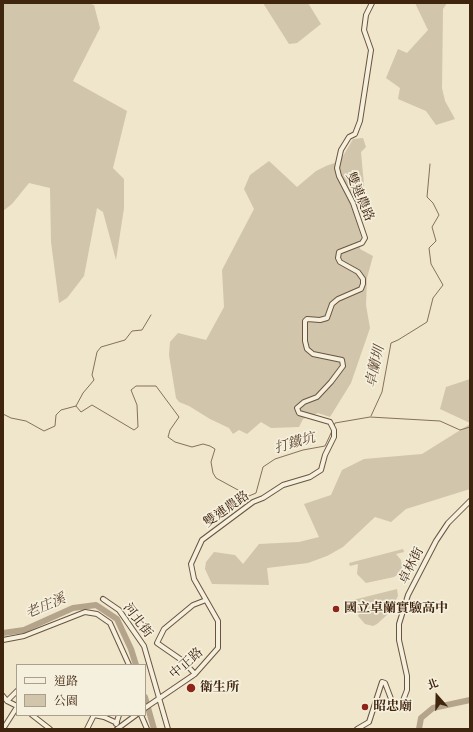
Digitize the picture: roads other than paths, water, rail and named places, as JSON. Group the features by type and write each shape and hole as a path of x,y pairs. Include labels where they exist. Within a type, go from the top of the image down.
{"street":[{"name":"雙連農路","path":"206,600 194,579 191,564 202,540 253,502 263,498 283,485 310,477 321,470 325,455 334,437 334,430 330,422 299,413 298,408 304,402 317,397 343,366 342,360 313,354 307,349 305,341 307,319 320,320 327,318 332,304 338,299 361,289 363,284 363,279 358,272 340,262 338,258 340,252 362,243 365,238 353,203 339,176 337,168 342,150 349,137 355,134 360,121 371,50 364,30 366,15 372,3"},
{"name":"卓林街","path":"357,729 369,722 382,682 385,683 394,704 398,706 402,703 407,690 407,676 399,640 400,624 408,595 436,541 448,523 470,501"},
{"name":"河北街","path":"103,599 119,610 144,646 168,729"},
{"path":"195,674 183,661 157,643 164,629 193,605 206,600"},
{"name":"中正路","path":"146,707 195,674 218,648 218,621 206,600"},
{"path":"3,640 24,636 85,612 97,614 110,623 129,664"},
{"path":"7,701 16,692"},
{"path":"3,696 7,701 16,706"},
{"path":"3,729 16,709"},
{"path":"33,716 50,729"},
{"path":"87,729 94,716"},
{"path":"99,716 116,723"},
{"path":"116,729 119,716"},
{"path":"116,729 135,716"},
{"path":"141,716 147,729"}],"waterway":[{"name":"卓蘭圳","path":"371,416 382,392 391,343 427,322 433,298 443,285 431,264 429,248 436,241 432,227 439,215 433,203 427,197 430,164"},
{"path":"76,406 83,393 94,380 92,375 97,352 101,347 125,340 132,331 142,330 151,315"},
{"name":"打鐵坑","path":"3,414 11,418 26,421 44,431 55,426 56,415 61,410 76,406 81,412 92,405 134,430 138,427 137,405 131,390 136,386 156,386 179,417 170,430 168,437 175,442 192,447 203,444 215,449 211,462 213,473 216,478 249,496 256,493 263,467 275,459 303,450 325,446 332,431"},
{"name":"打鐵坑","path":"334,426 335,423 370,417 440,421 460,430 470,427"},
{"name":"老庄溪","path":"3,633 24,630 73,608 96,605 117,619 131,649 136,664"},
{"name":"老庄溪","path":"419,729 421,718 433,708 470,700"},
{"name":"老庄溪","path":"146,701 154,729"}],"place":[{"name":"國立卓蘭實驗高中","path":"336,609"},
{"name":"衛生所","path":"191,688"},
{"name":"昭忠廟","path":"365,707"}]}
